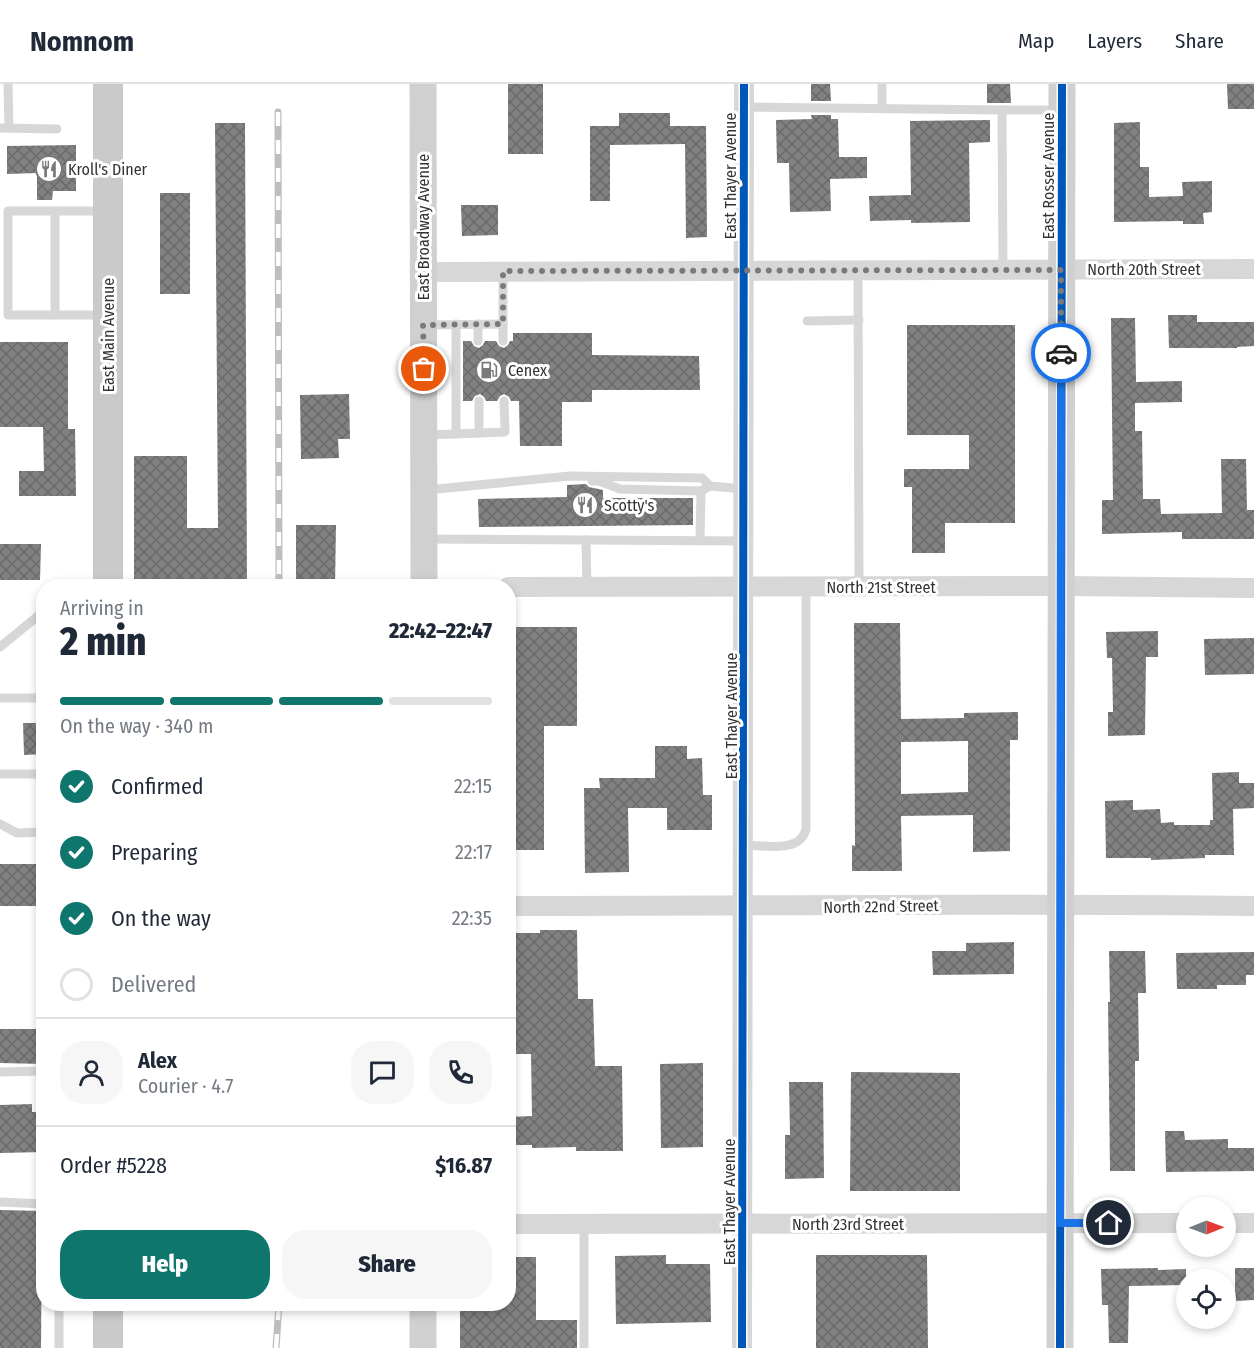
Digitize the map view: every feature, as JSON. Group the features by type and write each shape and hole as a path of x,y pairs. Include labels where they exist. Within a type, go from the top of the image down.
{"main road":[{"name":"East Main Avenue","path":"108,84 108,579"},
{"path":"108,1311 108,1348"}],"street":[{"name":"East Broadway Avenue","path":"423,84 424,579"},
{"name":"East Thayer Avenue","path":"742,1348 744,84"},
{"name":"East Rosser Avenue","path":"1060,1348 1062,97"},
{"name":"North 20th Street","path":"423,272 1254,269"},
{"name":"North 21st Street","path":"516,587 1254,588"},
{"name":"North 22nd Street","path":"516,906 1060,904 1254,906"},
{"name":"North 23rd Street","path":"516,1224 1176,1223"},
{"path":"1236,1223 1254,1223"},
{"path":"423,1311 423,1348"}],"lane":[{"path":"8,84 4,128 57,129"},
{"path":"882,84 882,108"},
{"path":"744,107 1002,110 1062,97"},
{"path":"1002,110 1003,270"},
{"path":"108,211 4,211 8,315 108,315"},
{"path":"54,211 54,315"},
{"path":"503,271 503,341"},
{"path":"858,271 859,587"},
{"path":"807,321 859,320"},
{"path":"456,324 456,434"},
{"path":"478,324 478,341"},
{"path":"423,325 503,324"},
{"path":"479,401 479,433"},
{"path":"425,435 504,432 504,401"},
{"path":"424,490 570,476 702,478 705,488 699,540"},
{"path":"705,488 744,489"},
{"path":"424,539 744,541"},
{"path":"586,540 587,588"},
{"path":"744,845 792,846 804,835 806,587"},
{"path":"0,647 36,618"},
{"path":"0,698 36,698"},
{"path":"0,774 36,774"},
{"path":"0,824 17,833 36,832"},
{"path":"0,1072 36,1071"},
{"path":"0,1202 36,1204"},
{"path":"584,1224 584,1348"},
{"path":"59,1311 59,1348"}],"building":[{"path":"508,84 543,84 543,154 508,154"},
{"path":"811,84 830,84 831,101 811,101"},
{"path":"987,84 1010,84 1011,103 987,103"},
{"path":"1227,84 1254,84 1254,109 1228,109"},
{"path":"619,113 670,113 670,126 706,126 707,237 686,238 685,144 610,145 610,201 590,201 590,126 619,126"},
{"path":"811,115 831,115 831,119 838,119 839,157 867,157 867,178 830,179 831,211 790,212 789,163 777,163 776,120 812,119"},
{"path":"990,120 990,142 969,143 970,222 870,221 869,196 911,195 910,121"},
{"path":"1140,122 1140,167 1149,167 1149,197 1183,196 1182,182 1212,181 1212,212 1203,213 1204,224 1183,224 1183,221 1114,222 1114,123"},
{"path":"215,123 245,123 247,579 134,579 134,456 187,456 187,528 218,528"},
{"path":"76,145 76,191 53,191 52,200 37,200 37,173 7,174 7,146"},
{"path":"160,193 190,193 190,294 160,294"},
{"path":"461,205 498,205 498,235 462,236"},
{"path":"1168,315 1197,315 1197,322 1254,322 1254,346 1169,348"},
{"path":"1111,318 1135,318 1136,382 1182,381 1182,402 1135,403 1135,431 1142,431 1143,499 1160,499 1161,514 1222,513 1221,459 1246,459 1247,510 1254,510 1254,539 1182,539 1182,532 1102,534 1102,500 1113,500"},
{"path":"907,325 1015,325 1015,523 945,523 945,553 912,553 912,487 904,487 904,469 969,469 969,435 907,435"},
{"path":"513,333 592,333 592,355 699,356 700,390 592,390 592,402 562,402 562,446 520,446 519,401 511,401 504,394 497,401 486,401 480,394 472,401 463,401 463,341 471,341 479,348 485,341 496,341 504,348 510,341 513,341"},
{"path":"0,342 68,342 68,429 75,429 76,496 19,496 19,471 44,471 43,427 0,427"},
{"path":"349,394 350,439 338,439 339,458 301,459 300,395"},
{"path":"586,484 589,487 603,490 603,498 693,498 693,525 479,527 478,499 567,497 567,485"},
{"path":"296,525 336,525 335,579 296,579"},
{"path":"0,544 41,544 40,579 0,580"},
{"path":"854,623 900,623 901,719 964,718 964,713 1018,712 1018,740 1010,740 1010,851 973,852 973,815 901,816 902,871 852,871 852,845 855,846","holes":["968,741 968,792 901,794 901,742"]},
{"path":"516,627 577,627 577,726 544,726 544,850 516,850"},
{"path":"1158,631 1158,657 1146,657 1145,735 1108,736 1108,712 1113,712 1112,658 1107,658 1106,632"},
{"path":"1254,638 1254,674 1205,675 1204,639"},
{"path":"23,723 36,723 36,754 24,755"},
{"path":"655,746 687,746 687,759 702,758 703,795 712,795 712,830 667,830 667,808 628,808 629,872 585,873 584,788 600,788 599,778 655,778"},
{"path":"1239,772 1239,783 1254,783 1254,808 1233,809 1234,855 1151,860 1151,858 1106,858 1105,801 1133,800 1133,810 1160,809 1161,823 1210,825 1210,820 1213,820 1212,773"},
{"path":"0,864 36,864 36,906 0,906"},
{"path":"540,930 577,930 578,999 593,999 595,1066 622,1066 623,1151 576,1151 576,1147 532,1148 532,1145 516,1145 516,1117 532,1116 531,1054 516,1054 516,933 540,933"},
{"path":"1014,942 1014,974 933,975 932,951 966,951 966,943"},
{"path":"1109,951 1145,951 1146,993 1138,993 1139,1061 1135,1061 1135,1171 1110,1171"},
{"path":"1254,952 1254,975 1246,975 1246,985 1217,985 1217,989 1177,989 1176,953"},
{"path":"0,1029 36,1029 36,1064 0,1063"},
{"path":"703,1063 703,1147 661,1148 660,1064"},
{"path":"851,1072 960,1073 960,1191 850,1191"},
{"path":"789,1082 823,1082 824,1178 785,1179 785,1135 790,1135"},
{"path":"32,1104 32,1112 36,1112 36,1152 0,1153 0,1105"},
{"path":"1165,1131 1184,1131 1185,1140 1228,1139 1228,1148 1254,1148 1254,1171 1166,1172"},
{"path":"0,1210 36,1211 36,1311 41,1311 41,1348 0,1348"},
{"path":"666,1255 666,1264 710,1264 711,1322 616,1324 615,1256"},
{"path":"816,1255 927,1255 928,1348 816,1348"},
{"path":"516,1257 536,1257 536,1320 577,1320 577,1348 460,1348 460,1311 516,1311"},
{"path":"1254,1268 1254,1300 1236,1301 1235,1269"},
{"path":"1101,1269 1176,1269 1176,1285 1129,1286 1128,1343 1109,1343 1108,1305 1102,1305"}],"railway":[{"path":"278,112 279,579"},
{"path":"276,1348 279,1311"}],"cycle path":[{"path":"742,1348 744,84"},
{"path":"1060,1348 1062,84"}],"way so far":[{"path":"424,369 423,325 503,324 503,271 1061,270 1061,353"}],"place":[{"name":"Kroll's Diner","path":"49,169"},
{"name":"Cenex","path":"489,370"},
{"name":"Scotty's","path":"585,505"}],"route":[{"path":"1061,353 1060,1223 1109,1223"}]}
